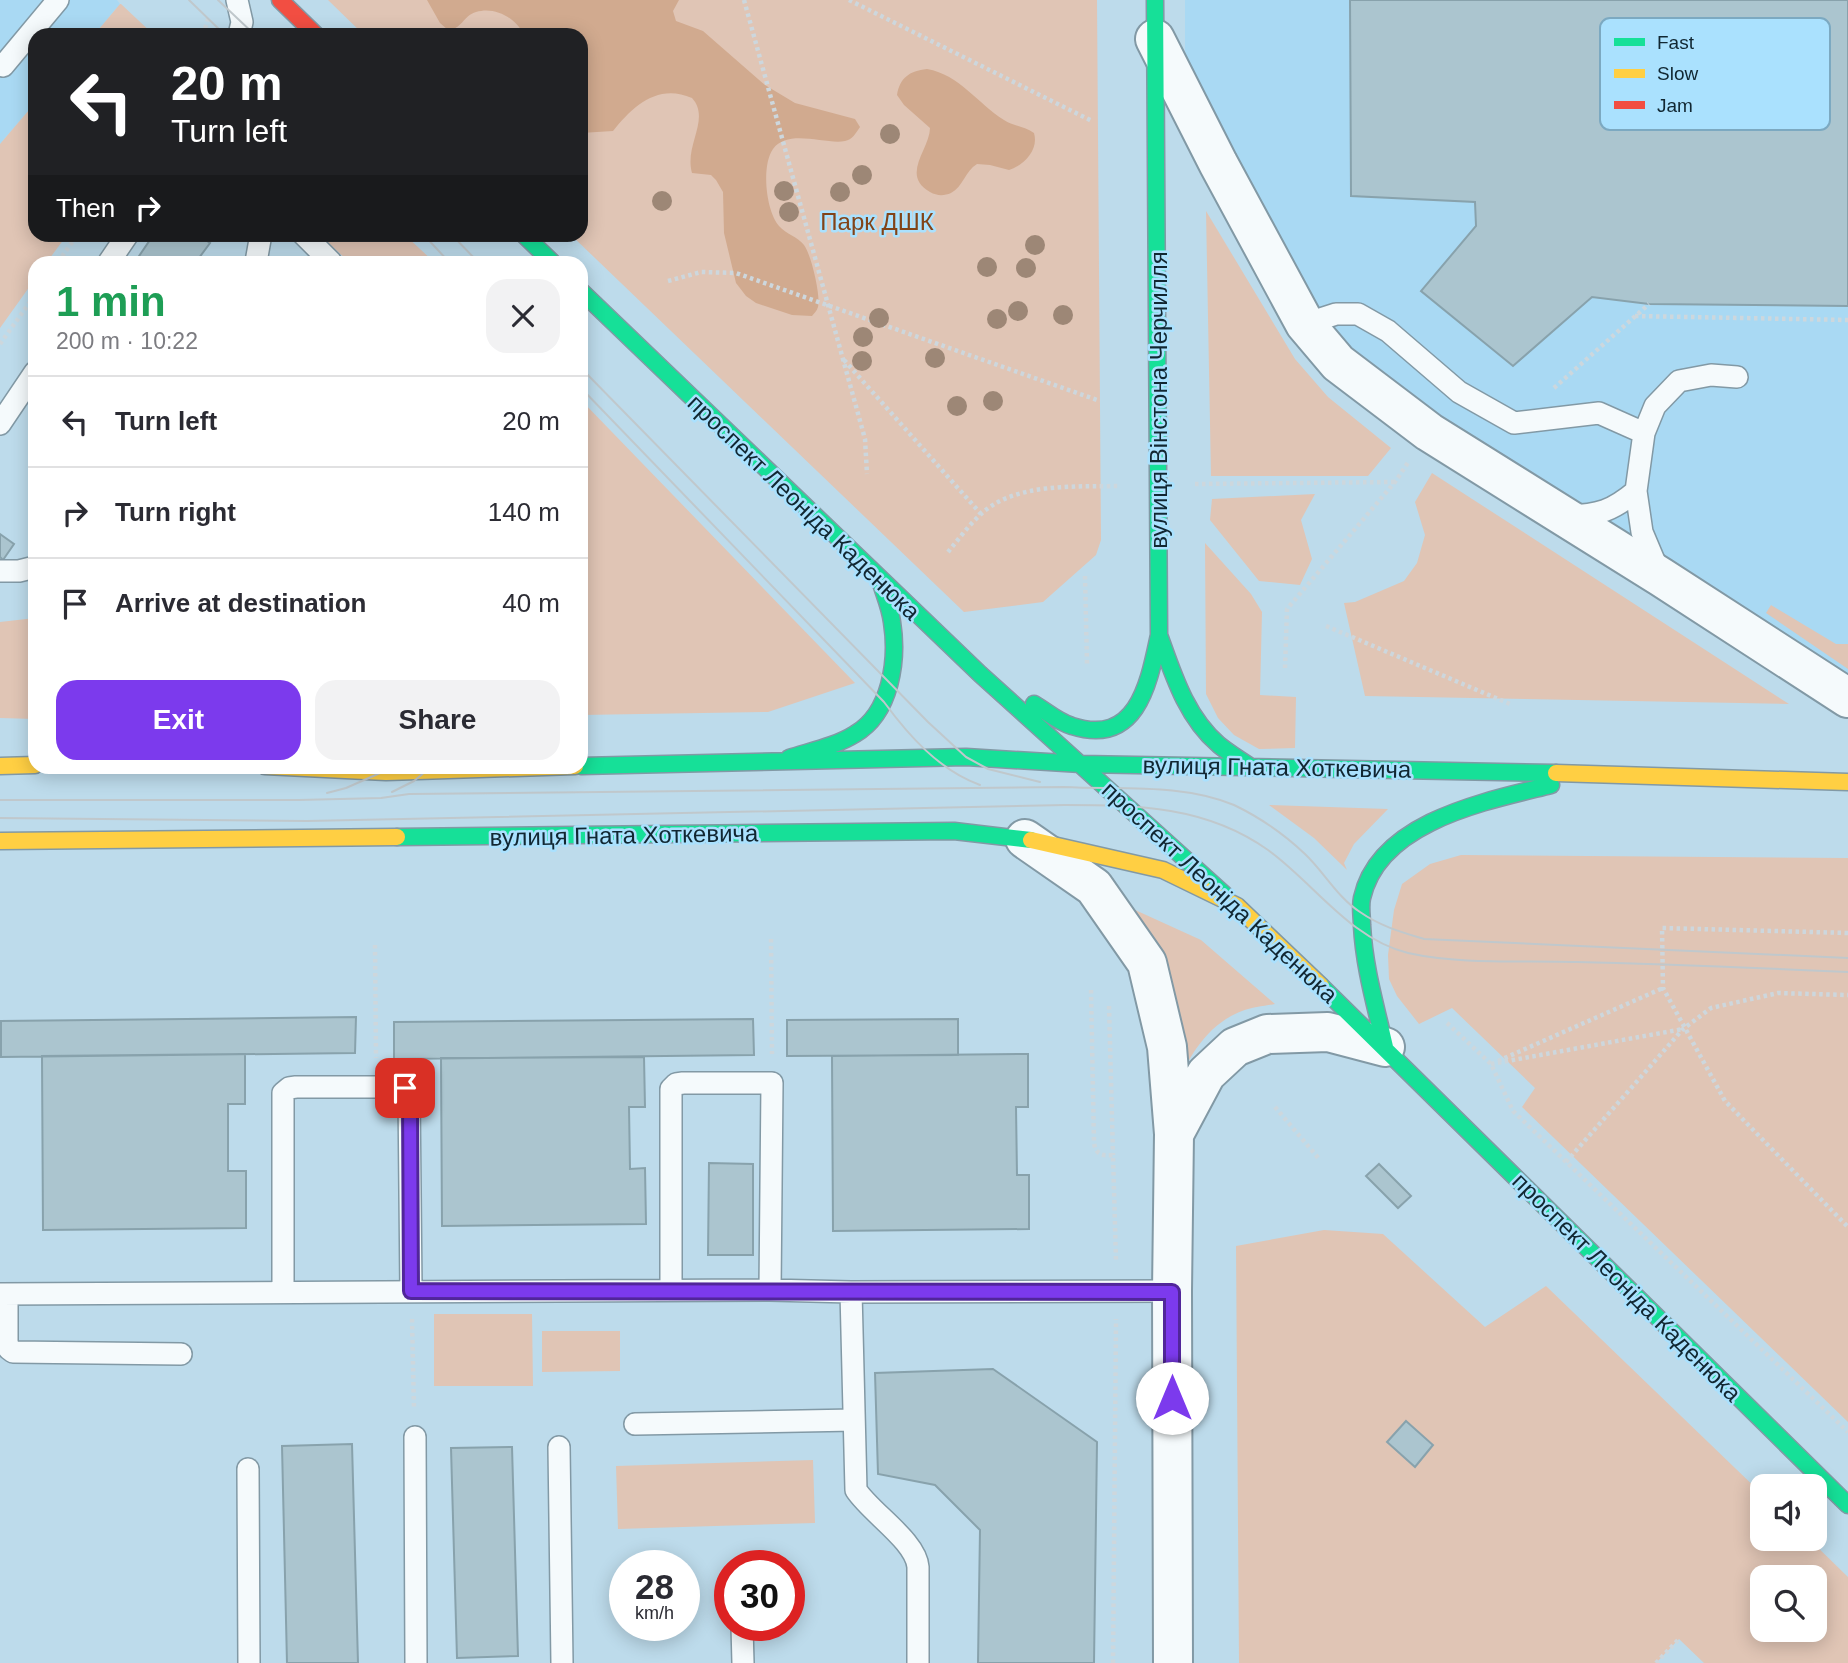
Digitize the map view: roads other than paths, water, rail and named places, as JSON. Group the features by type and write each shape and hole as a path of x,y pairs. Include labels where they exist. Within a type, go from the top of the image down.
{"main road":[{"path":"279,0 309,28"},
{"name":"вулиця Вінстона Черчилля","path":"1155,0 1160,635 1174,679 1198,721 1217,744 1251,767"},
{"path":"531,242 546,256"},
{"name":"проспект Леоніда Каденюка","path":"588,298 880,580 1237,906 1385,1047 1848,1505"},
{"path":"785,760 856,734 872,721 884,702 891,669 893,625 880,580"},
{"path":"980,674 1074,727 1103,730 1125,723 1139,707 1151,675 1160,635"},
{"name":"вулиця Гната Хоткевича","path":"588,766 965,757 1081,764 1848,782"},
{"path":"0,765 28,765"},
{"path":"1385,1047 1363,953 1362,897 1376,867 1419,827 1471,805 1593,774"},
{"name":"вулиця Гната Хоткевича","path":"0,841 940,831 1025,839 1163,870 1237,906"}],"street":[{"path":"1155,39 1305,324 1338,363 1429,432 1848,698"},
{"path":"1025,839 1094,887 1147,962 1167,1047 1174,1134 1173,1663"},
{"path":"1174,1134 1206,1074 1234,1047 1267,1034 1328,1032 1385,1047"}],"lane":[{"path":"35,28 58,0"},
{"path":"237,0 242,22 241,28"},
{"path":"3,66 28,36"},
{"path":"311,242 325,256"},
{"path":"1305,324 1336,314 1358,314 1388,331 1459,393 1514,423 1599,413 1643,433"},
{"path":"1661,577 1642,532 1636,491 1643,433 1656,406 1679,381 1711,375 1737,377"},
{"path":"0,424 28,382"},
{"path":"1565,517 1593,516 1616,508 1636,491"},
{"path":"0,571 19,572 28,569"},
{"path":"671,1290 671,1089 676,1084 683,1083 772,1083 770,1290"},
{"path":"284,1292 283,1093 296,1087 398,1087 409,1092 411,1291"},
{"path":"181,1354 13,1352 7,1342 3,1294 671,1290 1172,1292"},
{"path":"851,1292 856,1490 864,1502 911,1549 917,1560 918,1663"},
{"path":"635,1424 854,1420"},
{"path":"415,1437 416,1663"},
{"path":"559,1447 562,1663"},
{"path":"248,1469 249,1663"},
{"path":"743,1641 743,1663"}],"tram line":[{"path":"189,0 218,28"},
{"path":"218,0 248,28"},
{"path":"430,242 443,256"},
{"path":"459,242 472,256"},
{"path":"588,375 928,722 966,757 988,769 1040,782"},
{"path":"588,395 884,702 926,751 965,779 980,785"},
{"path":"327,793 378,774"},
{"path":"392,792 422,774"},
{"path":"0,800 299,800 381,798 409,794 1064,787 1172,790 1214,798 1253,815 1297,847 1344,899 1360,912 1383,925 1424,939 1848,958"},
{"path":"0,818 307,821 1065,805 1145,808 1196,816 1244,835 1285,863 1333,909 1368,936 1408,953 1471,961 1848,972"}],"park label":[{"name":"Парк ДШК","path":"877,221"}]}
